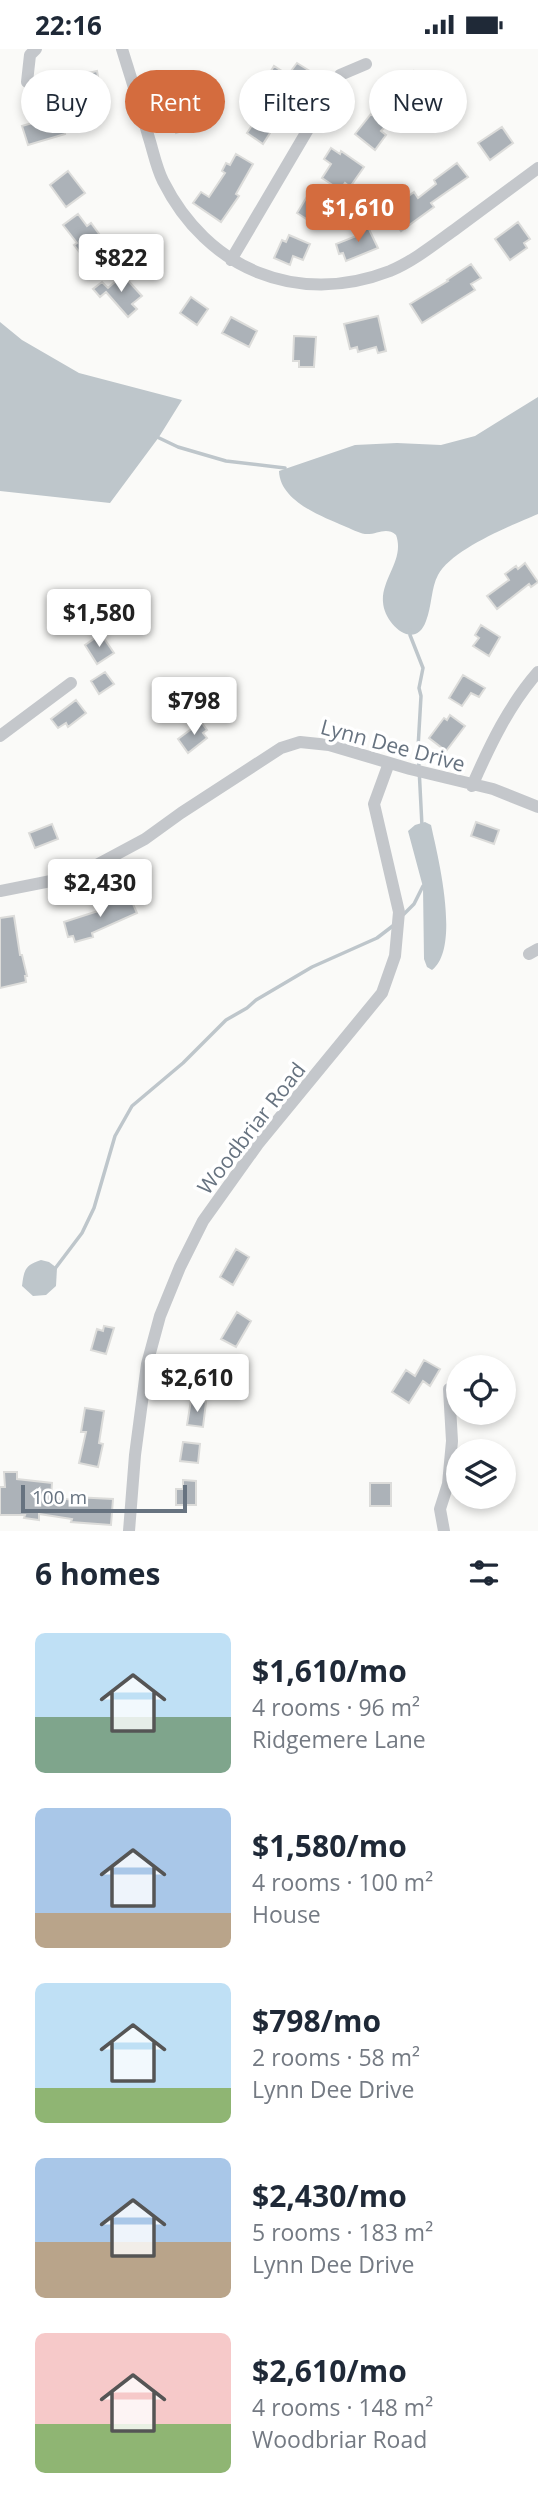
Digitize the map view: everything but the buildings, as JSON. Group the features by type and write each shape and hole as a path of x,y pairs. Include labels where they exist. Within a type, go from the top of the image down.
{"street":[{"path":"28,70 30,55 36,49"},
{"path":"122,49 161,178 178,209 201,235 231,260 261,275 296,283 341,284 390,271 426,251 538,168"},
{"path":"231,260 340,75 366,64"},
{"name":"Lynn Dee Drive","path":"0,891 76,876 145,839 281,748 300,742 317,742 472,786 505,718 538,672"},
{"path":"0,736 71,683"},
{"name":"Woodbriar Road","path":"129,1531 135,1455 147,1364 160,1316 180,1267 203,1221 258,1144 382,993 395,956 399,912 374,804 389,763"},
{"path":"472,786 493,789 538,807"},
{"path":"444,1531 440,1509 448,1484 451,1425"}],"shaded area":[{"path":"0,322 22,340 79,373 182,400 159,437 110,503 0,491"},
{"path":"538,397 538,514 469,547 445,565 438,575 428,615 421,630 415,634 401,631 389,619 383,602 385,585 397,552 396,535 385,531 362,533 303,506 286,491 279,471 355,445 441,445 475,436"},
{"path":"425,822 431,825 445,901 445,943 441,959 432,970 427,967 424,959 423,887 408,831"},
{"path":"41,1260 57,1268 56,1286 46,1295 33,1296 22,1286 24,1276 28,1266"}],"waterway":[{"path":"155,436 178,447 226,461 285,468"},
{"path":"410,630 423,668 419,688 421,696 418,748 422,826"},
{"path":"404,914 414,904 423,886"},
{"path":"54,1270 82,1233 94,1208 115,1136 132,1106 183,1063 226,1020 312,967 377,938 394,925"}]}
